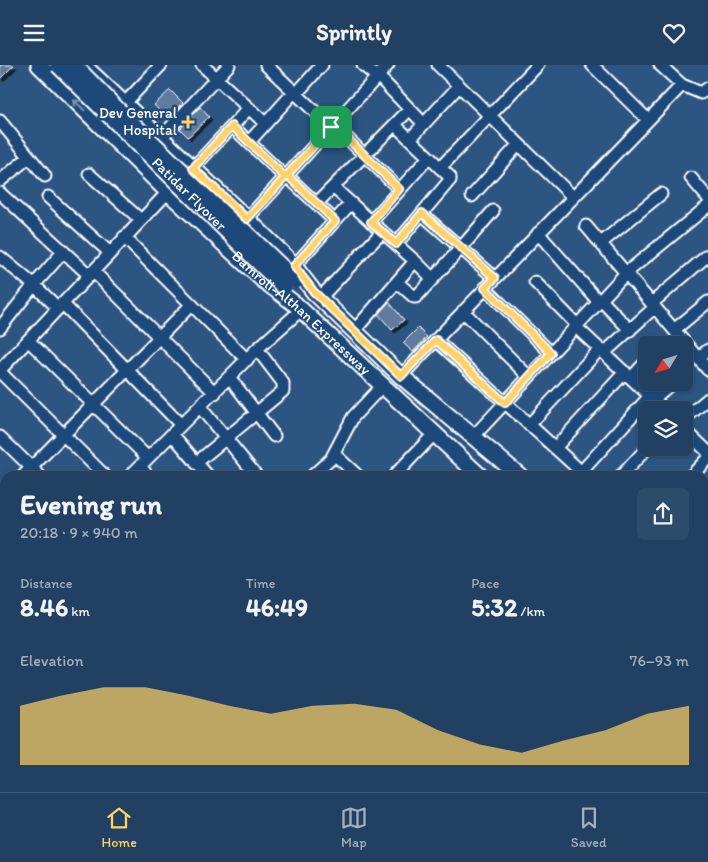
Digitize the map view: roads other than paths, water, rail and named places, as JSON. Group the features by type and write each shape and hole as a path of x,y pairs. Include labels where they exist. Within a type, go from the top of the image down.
{"main road":[{"name":"Bamroli-Althan Expressway","path":"39,65 168,192 263,281 298,307 475,471"},
{"name":"Patidar Flyover","path":"58,65 291,278 317,295 401,376 514,471"},
{"name":"Patidar Flyover","path":"74,65 291,278 298,307"},
{"name":"Bamroli-Althan Expressway","path":"83,65 247,219 291,278"},
{"path":"351,328 359,345 393,380 500,471"},
{"path":"334,341 351,349 476,471"}],"street":[{"path":"124,104 161,65"},
{"path":"202,65 265,123"},
{"path":"138,162 229,65"},
{"path":"266,65 399,189"},
{"path":"249,142 322,65"},
{"path":"363,65 423,123"},
{"path":"247,219 388,65"},
{"path":"438,65 572,197"},
{"path":"440,168 538,65"},
{"path":"592,65 648,119"},
{"path":"660,65 682,85 701,93 708,89"},
{"path":"401,376 682,85"},
{"path":"410,139 459,86"},
{"path":"193,168 249,108"},
{"path":"317,203 410,109"},
{"path":"0,121 45,176"},
{"path":"395,125 450,177 450,180 396,244"},
{"path":"232,126 335,221"},
{"path":"472,196 519,144"},
{"path":"0,181 29,157"},
{"path":"371,222 429,157"},
{"path":"89,174 141,220"},
{"path":"691,178 708,198"},
{"path":"333,187 433,279"},
{"path":"100,471 0,371 168,192"},
{"path":"0,193 63,252 90,273 215,393"},
{"path":"601,243 661,194"},
{"path":"48,197 110,253"},
{"path":"291,278 351,203"},
{"path":"472,437 626,273 708,206"},
{"path":"397,282 416,297 493,211"},
{"path":"422,213 495,278"},
{"path":"586,226 708,370"},
{"path":"317,295 382,232"},
{"path":"538,233 600,301 630,330"},
{"path":"124,237 247,360"},
{"path":"0,328 63,252"},
{"path":"529,425 602,351 630,330 653,305 708,255"},
{"path":"0,257 60,305 128,370 181,425"},
{"path":"351,328 415,261"},
{"path":"535,281 576,326 656,401"},
{"path":"485,288 551,353"},
{"path":"674,330 708,302"},
{"path":"33,471 63,434 94,405 191,305"},
{"path":"135,471 230,378 298,307"},
{"path":"463,311 529,377"},
{"path":"28,339 94,405 144,462 147,471"},
{"path":"436,340 581,471"},
{"path":"196,463 281,395 284,387 283,383 257,349"},
{"path":"698,358 708,350"},
{"path":"555,448 628,375 638,368"},
{"path":"230,378 274,436"},
{"path":"318,471 334,454 353,417 382,385"},
{"path":"587,471 652,397 661,391"},
{"path":"693,412 708,399"},
{"path":"200,407 253,471"},
{"path":"172,434 203,471"},
{"path":"399,471 434,434"},
{"path":"0,437 29,471"},
{"path":"693,438 708,452"},
{"path":"334,454 353,471"},
{"path":"626,471 640,456"},
{"path":"697,471 708,459"}],"place":[{"name":"Dev General Hospital","path":"188,122"}]}
